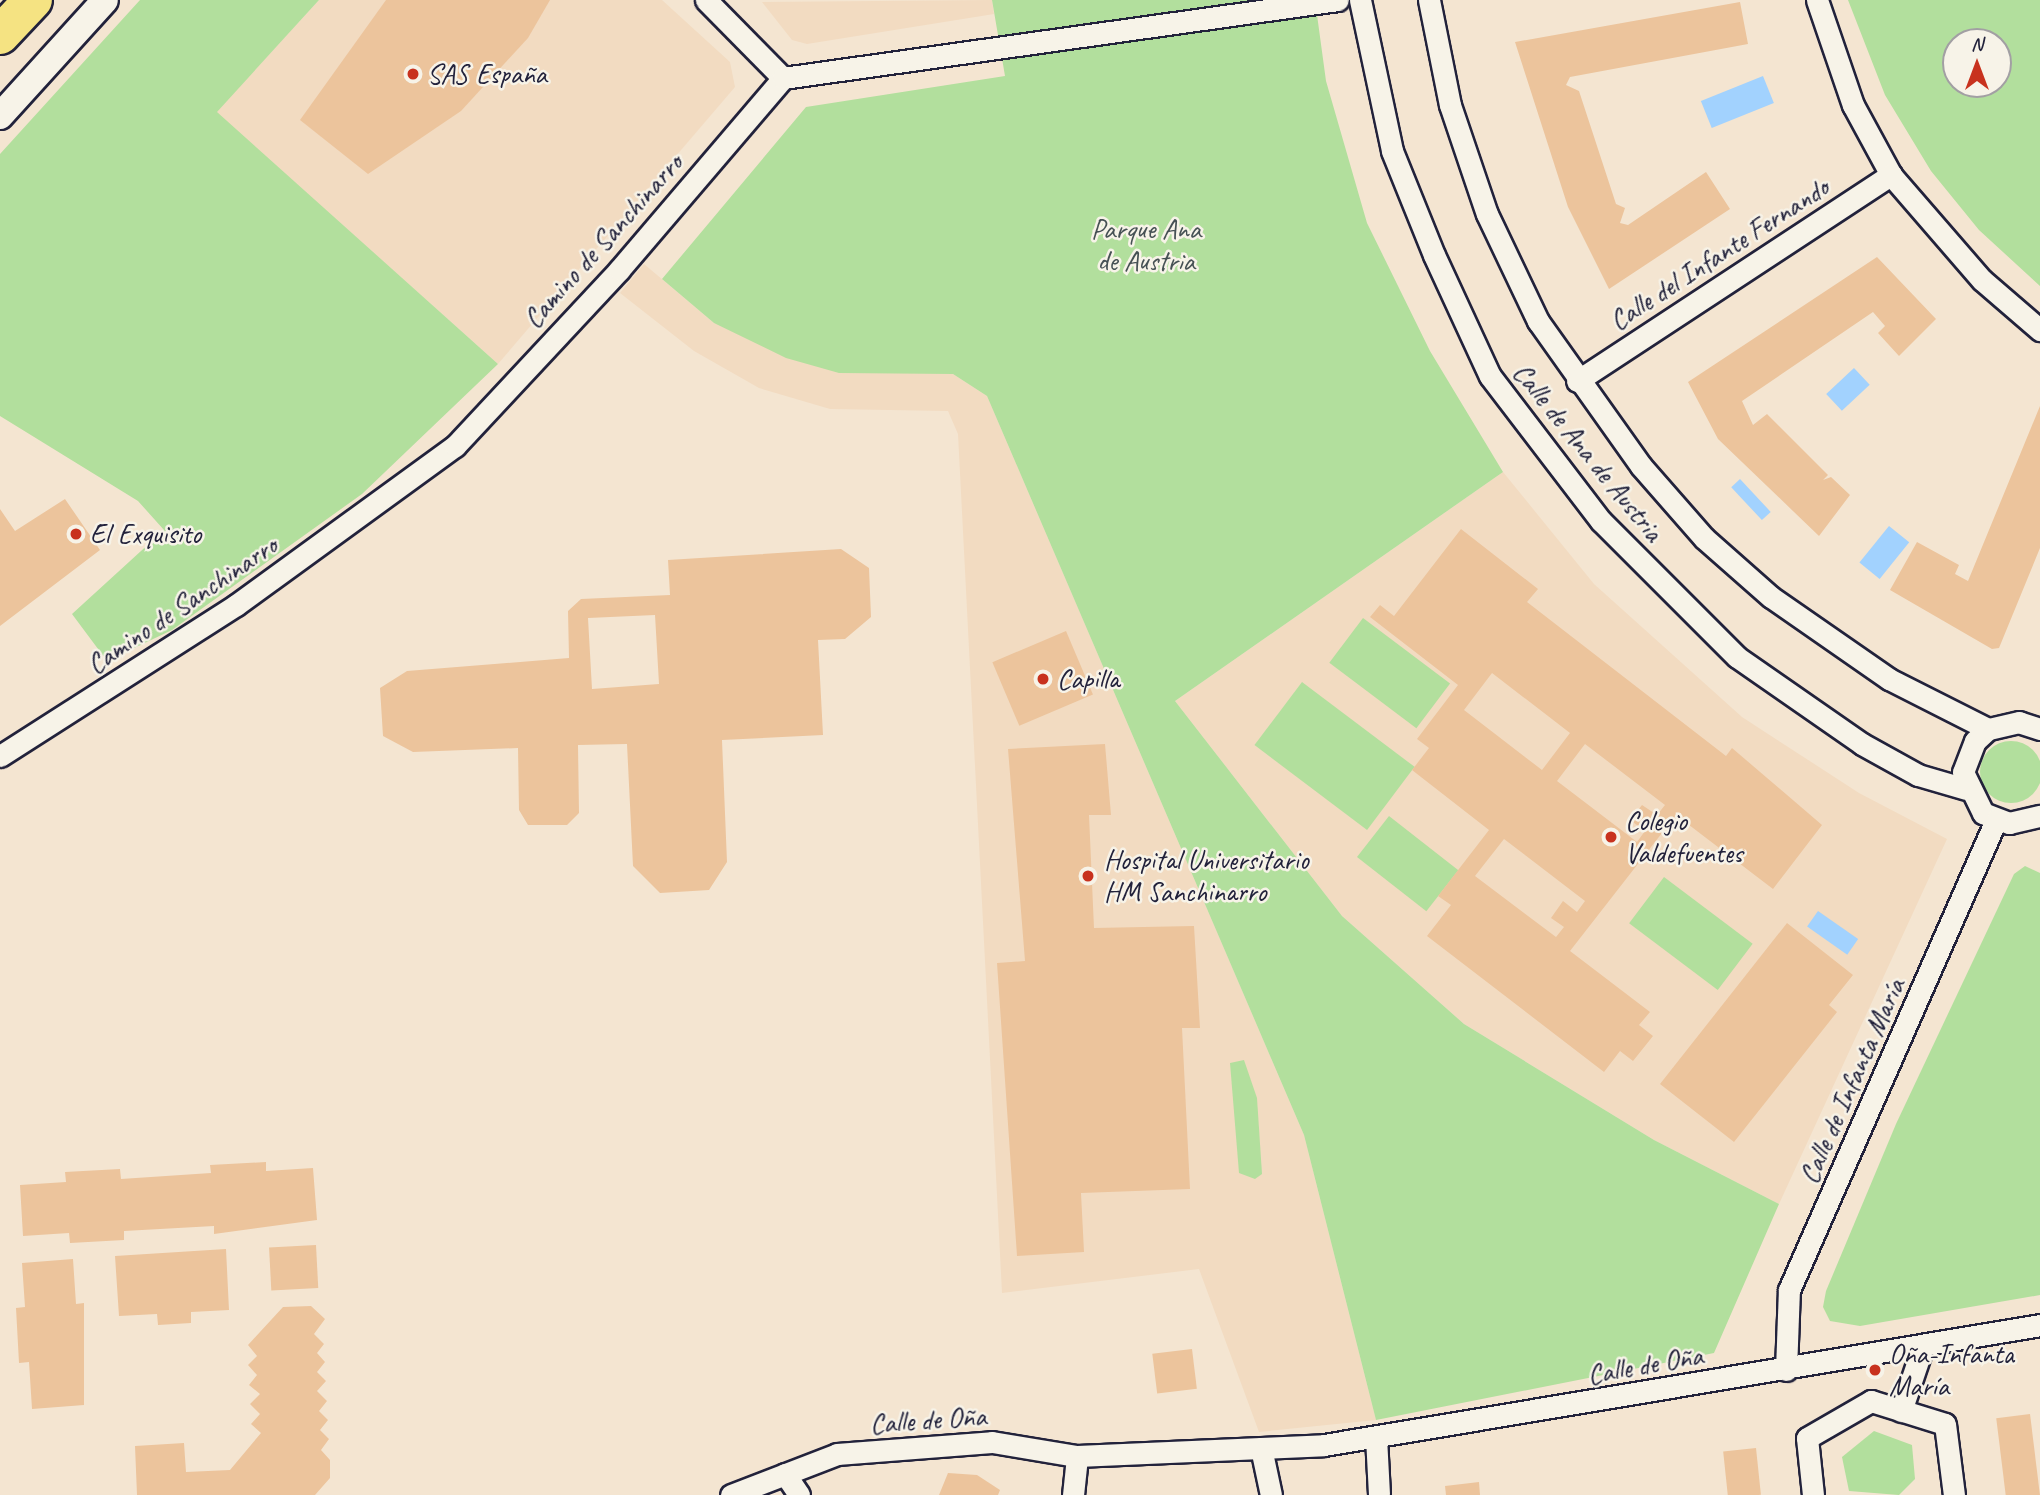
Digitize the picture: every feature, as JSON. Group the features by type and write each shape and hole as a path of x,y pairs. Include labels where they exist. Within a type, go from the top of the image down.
{"highway":[{"path":"0,35 33,0"}],"street":[{"path":"0,116 104,0"},
{"path":"708,0 783,78 1338,0"},
{"name":"Calle de Ana de Austria","path":"1360,0 1392,151 1434,255 1490,376 1589,504 1737,657 1862,744 1918,775 1966,789"},
{"name":"Calle de Ana de Austria","path":"1429,0 1450,104 1487,214 1538,321 1577,381 1704,538 1771,597 1889,679 1988,729"},
{"path":"1817,0 1853,104 1891,175 1982,280 2040,330"},
{"name":"Camino de Sanchinarro","path":"0,756 236,605 455,446 619,270 783,78"},
{"name":"Calle del Infante Fernando","path":"1577,381 1891,175"},
{"path":"2038,723 2019,722 1988,729 1966,755 1966,789 1996,820 2039,818"},
{"name":"Calle de Infanta María","path":"1786,1370 1789,1290 1996,820"},
{"name":"Calle de Oña","path":"731,1495 837,1454 992,1442 1077,1456 1261,1448 1376,1437 1786,1370 2040,1325"},
{"path":"1901,1410 1923,1346"},
{"path":"1813,1495 1807,1438 1871,1401 1945,1424 1954,1495"},
{"path":"1376,1437 1383,1495"},
{"path":"1261,1448 1271,1495"},
{"path":"1073,1495 1077,1456"},
{"path":"785,1474 799,1495"}],"shaded area":[{"path":"319,0 662,0 730,62 735,87 498,364 216,112"},
{"path":"992,0 994,14 807,44 792,40 762,2"},
{"name":"Hospital Universitario HM Sanchinarro","path":"644,264 714,323 953,374 987,396 1304,1135 1376,1420 1259,1432 1199,1269 1002,1293 958,434 948,411 830,409 759,388 694,351 620,293"},
{"name":"Colegio Valdefuentes","path":"1503,472 1594,584 1742,717 1859,793 1947,839 1779,1204 1654,1140 1464,1024 1342,916 1175,701"}],"green space":[{"path":"140,0 319,0 217,112 498,364 362,494 172,630 107,661 72,614 164,530 138,501 0,416 0,154"},
{"name":"Parque Ana de Austria","path":"992,0 1315,0 1326,81 1367,223 1430,351 1503,472 1175,701 1342,916 1464,1024 1654,1140 1779,1204 1714,1353 1376,1420 1304,1135 987,396 953,374 839,373 786,358 714,323 662,279 806,107 1005,76"},
{"path":"1848,0 2040,0 2040,286 1979,230 1931,171 1885,95"},
{"path":"1363,618 1450,684 1416,728 1329,663"},
{"path":"1302,682 1415,767 1367,830 1254,745"},
{"path":"2011,741 2033,750 2042,772 2033,794 2011,803 1989,794 1980,772 1989,750"},
{"path":"1389,816 1458,870 1426,911 1357,857"},
{"path":"2025,866 2040,873 2040,1295 1860,1326 1830,1321 1823,1307 1826,1291 1896,1124 2014,874"},
{"path":"1664,877 1753,944 1718,990 1629,923"},
{"path":"1244,1060 1257,1098 1262,1174 1255,1179 1239,1173 1230,1063"},
{"path":"1874,1431 1912,1445 1915,1479 1899,1495 1849,1491 1842,1457"}],"water":[{"path":"1763,76 1774,103 1712,128 1701,101"},
{"path":"1854,368 1870,385 1842,411 1826,394"},
{"path":"1740,479 1771,512 1762,520 1731,487"},
{"path":"1889,526 1909,542 1880,579 1859,563"},
{"path":"1818,911 1858,939 1847,955 1807,927"}],"building":[{"name":"SAS España","path":"386,0 550,0 528,38 461,111 368,174 300,120"},
{"path":"1740,2 1748,44 1570,77 1566,85 1579,91 1616,204 1625,208 1620,223 1628,225 1706,172 1730,209 1609,289 1568,207 1515,42"},
{"path":"1877,257 1936,319 1899,356 1878,333 1885,326 1873,312 1742,401 1753,425 1767,414 1828,475 1823,480 1831,477 1850,495 1819,536 1718,439 1688,382"},
{"path":"2040,406 2040,548 1999,648 1992,649 1890,590 1917,542 1959,565 1955,574 1968,581"},
{"path":"65,499 100,550 0,626 0,509 15,531"},
{"path":"1461,529 1538,589 1527,602 1726,756 1732,748 1822,825 1773,889 1676,815 1570,951 1650,1012 1639,1025 1653,1036 1633,1061 1620,1051 1604,1072 1427,936 1451,905 1438,896 1489,830 1412,770 1429,748 1417,739 1458,685 1370,617 1380,605 1394,616","holes":["1492,673 1570,733 1542,770 1464,710","1585,744 1665,805 1657,815 1642,805 1630,820 1645,831 1637,842 1557,781","1504,839 1585,901 1577,912 1563,901 1551,918 1564,927 1556,937 1475,876"]},
{"path":"841,549 869,568 871,617 845,639 818,640 823,735 722,740 727,862 709,890 660,893 633,866 627,744 578,745 579,813 567,825 528,825 519,810 518,748 413,752 383,736 380,688 407,671 569,658 568,611 581,599 670,595 668,560","holes":["655,615 659,684 592,689 588,618"]},
{"name":"Capilla","path":"1066,631 1093,695 1019,726 992,662"},
{"path":"1105,744 1111,815 1089,815 1094,928 1194,926 1200,1028 1182,1028 1190,1189 1081,1193 1084,1252 1017,1256 997,963 1025,961 1008,749"},
{"path":"1787,923 1853,975 1829,1005 1837,1012 1734,1142 1660,1084"},
{"path":"266,1162 266,1171 313,1168 317,1220 214,1234 214,1226 124,1231 124,1240 70,1243 69,1233 23,1236 20,1185 66,1182 65,1172 120,1169 121,1179 211,1173 210,1165"},
{"path":"316,1245 318,1288 271,1290 269,1247"},
{"path":"226,1249 229,1310 191,1312 191,1323 158,1325 157,1314 119,1316 115,1256"},
{"path":"73,1259 76,1304 84,1303 84,1405 32,1409 29,1362 19,1363 16,1308 25,1307 22,1263"},
{"path":"311,1306 325,1319 314,1334 324,1344 317,1353 325,1362 317,1372 326,1381 317,1391 327,1401 319,1411 328,1420 320,1430 329,1439 321,1450 330,1460 330,1478 315,1495 137,1495 135,1446 184,1443 186,1472 230,1470 261,1433 251,1424 260,1414 250,1404 260,1394 249,1385 257,1375 248,1365 257,1356 248,1345 283,1307"},
{"path":"1192,1349 1197,1389 1157,1394 1152,1354"},
{"path":"2030,1414 2040,1495 2006,1495 1996,1418"},
{"path":"1756,1448 1761,1495 1728,1495 1723,1451"},
{"path":"948,1473 977,1475 1000,1490 998,1495 939,1495"},
{"path":"1479,1482 1480,1495 1446,1495 1445,1486"}],"place":[{"name":"SAS España","path":"413,74"},
{"name":"El Exquisito","path":"76,534"},
{"name":"Capilla","path":"1043,679"},
{"name":"Colegio Valdefuentes","path":"1611,837"},
{"name":"Hospital Universitario HM Sanchinarro","path":"1088,876"},
{"name":"Oña-Infanta María","path":"1875,1370"}]}
